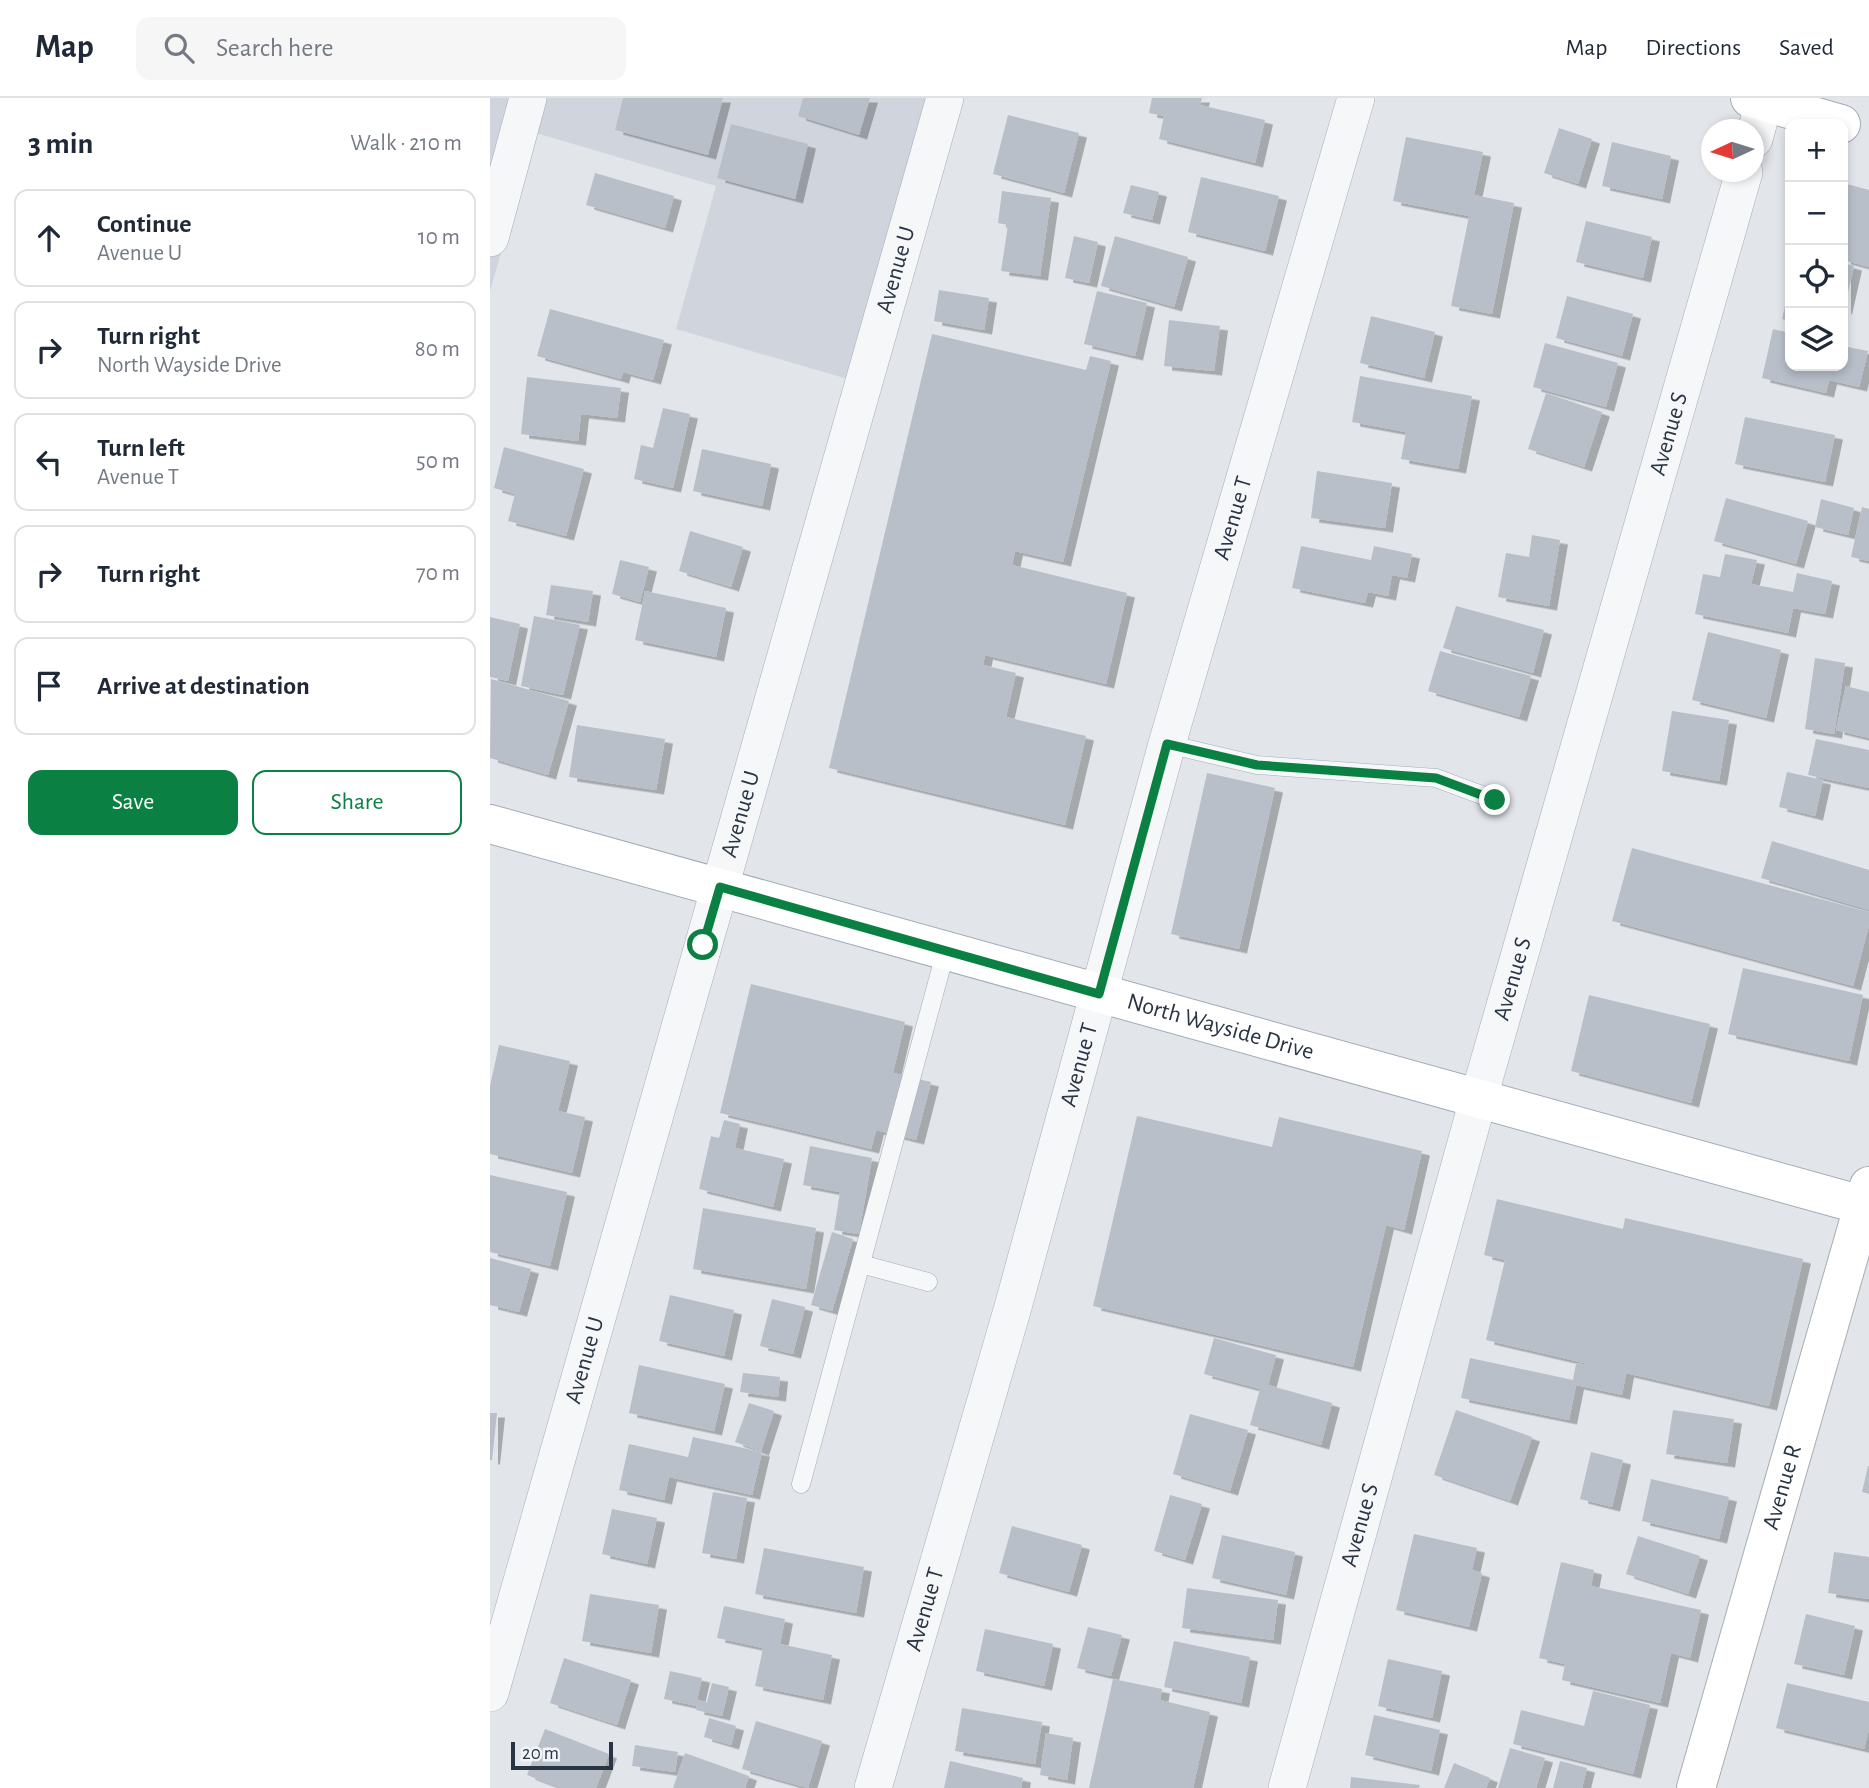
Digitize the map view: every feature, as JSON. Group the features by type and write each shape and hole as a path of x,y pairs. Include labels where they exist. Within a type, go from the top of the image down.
{"main road":[{"path":"1760,99 1823,119"},
{"path":"1848,127 1869,132"},
{"name":"North Wayside Drive","path":"490,824 1478,1100 1867,1200"},
{"name":"Avenue R","path":"1696,1788 1867,1200"}],"street":[{"path":"490,238 528,98"},
{"name":"Avenue U","path":"490,1693 946,98"},
{"name":"Avenue T","path":"873,1788 1016,1294 1167,744 1356,98"},
{"path":"1757,119 1760,99"},
{"name":"Avenue S","path":"1287,1788 1478,1100 1741,182"}],"lane":[{"path":"1167,744 1257,765 1436,778 1495,800"},
{"path":"801,1484 946,950"},
{"path":"861,1264 928,1282"}],"shaded area":[{"path":"490,98 932,98 851,380 676,329 716,186 536,133 490,291"}],"building":[{"path":"623,98 723,98 708,155 615,130"},
{"path":"803,98 870,98 859,135 798,116"},
{"path":"1152,98 1202,98 1200,105 1265,120 1255,163 1159,139 1164,116 1149,113"},
{"path":"1008,115 1079,133 1064,193 993,174"},
{"path":"731,124 808,144 795,199 717,178"},
{"path":"1559,128 1592,139 1578,184 1544,173"},
{"path":"1406,137 1483,152 1474,195 1514,203 1492,314 1451,306 1469,216 1393,201"},
{"path":"1612,142 1671,156 1662,199 1602,186"},
{"path":"595,173 674,196 665,228 586,205"},
{"path":"1201,177 1279,196 1265,251 1188,232"},
{"path":"1848,184 1869,190 1869,267 1848,261"},
{"path":"1131,185 1159,192 1152,220 1123,213"},
{"path":"1002,191 1051,198 1040,276 1001,271 1008,225 998,223"},
{"path":"1586,221 1652,237 1643,278 1576,262"},
{"path":"1074,236 1098,242 1089,283 1065,278"},
{"path":"1115,236 1188,257 1174,307 1101,286"},
{"path":"1848,264 1854,266 1848,292"},
{"path":"939,290 989,298 984,330 934,321"},
{"path":"1097,291 1147,303 1135,356 1084,344"},
{"path":"1567,296 1633,314 1622,356 1556,338"},
{"path":"550,309 664,340 653,380 623,372 621,379 537,356"},
{"path":"1371,316 1435,332 1424,378 1360,363"},
{"path":"1169,320 1220,326 1214,371 1164,366"},
{"path":"1773,329 1785,332 1785,371 1848,371 1848,347 1868,351 1859,387 1829,380 1826,393 1762,378"},
{"path":"932,334 1086,370 1090,356 1111,361 1063,562 1015,551 1012,565 1127,593 1106,684 985,655 983,665 1016,673 1006,717 1086,736 1065,825 829,768"},
{"path":"1545,343 1618,363 1606,407 1533,387"},
{"path":"1360,376 1472,396 1458,469 1401,459 1406,432 1352,422"},
{"path":"527,377 621,388 617,418 581,414 578,441 521,434"},
{"path":"1546,393 1602,412 1584,467 1528,449"},
{"path":"663,408 690,414 673,488 634,479 641,445 653,448"},
{"path":"1745,417 1835,435 1825,482 1735,464"},
{"path":"504,447 584,469 566,536 508,521 515,494 494,488"},
{"path":"702,449 771,464 762,506 693,491"},
{"path":"1317,471 1392,483 1385,528 1311,518"},
{"path":"1726,498 1808,521 1796,564 1714,541"},
{"path":"1821,499 1854,508 1848,535 1815,527"},
{"path":"1862,507 1869,509 1869,561 1851,557"},
{"path":"690,531 743,547 731,587 679,571"},
{"path":"1532,535 1560,540 1549,606 1498,597 1506,553 1529,557"},
{"path":"1301,546 1371,560 1374,546 1412,554 1407,578 1392,575 1388,596 1368,592 1365,603 1292,588"},
{"path":"1725,554 1757,560 1751,584 1793,592 1797,573 1832,581 1825,614 1793,608 1788,633 1695,614 1703,574 1720,577"},
{"path":"620,560 649,567 640,602 612,594"},
{"path":"551,585 593,591 588,622 546,615"},
{"path":"645,591 726,608 716,657 635,640"},
{"path":"1456,606 1544,630 1533,673 1443,648"},
{"path":"534,616 580,625 563,695 521,686"},
{"path":"490,617 520,624 508,681 490,677"},
{"path":"1708,632 1781,650 1766,718 1692,700"},
{"path":"1440,651 1531,676 1519,717 1428,691"},
{"path":"1815,658 1845,663 1834,734 1805,729"},
{"path":"491,679 569,701 548,775 490,758"},
{"path":"1846,686 1869,692 1869,738 1836,730"},
{"path":"1672,711 1729,720 1719,781 1662,771"},
{"path":"577,725 665,739 656,790 569,777"},
{"path":"1816,739 1869,750 1869,788 1808,775"},
{"path":"1787,772 1823,780 1815,816 1779,807"},
{"path":"1207,773 1275,788 1239,949 1171,934"},
{"path":"1772,841 1869,870 1869,910 1761,878"},
{"path":"1632,848 1869,912 1869,925 1853,986 1612,921"},
{"path":"1743,968 1863,995 1849,1061 1728,1034"},
{"path":"751,984 905,1022 893,1073 931,1082 916,1140 876,1130 871,1149 720,1113"},
{"path":"1589,995 1710,1024 1691,1103 1571,1071"},
{"path":"499,1045 570,1061 558,1111 585,1117 572,1173 490,1154 490,1086"},
{"path":"1137,1116 1272,1147 1279,1117 1422,1151 1404,1230 1386,1225 1353,1367 1093,1306"},
{"path":"724,1120 740,1124 735,1148 784,1159 773,1207 699,1189 711,1136 719,1138"},
{"path":"810,1146 872,1158 859,1234 834,1230 840,1192 803,1185"},
{"path":"490,1175 567,1192 550,1266 490,1252"},
{"path":"1497,1199 1623,1229 1625,1218 1803,1259 1769,1406 1626,1373 1622,1395 1576,1385 1569,1420 1461,1398 1470,1358 1573,1380 1576,1363 1601,1367 1486,1340 1505,1260 1484,1255"},
{"path":"703,1208 816,1228 806,1289 693,1269"},
{"path":"832,1232 853,1239 832,1311 811,1305"},
{"path":"490,1258 531,1269 519,1312 490,1305"},
{"path":"670,1295 734,1310 724,1356 659,1341"},
{"path":"772,1299 805,1307 793,1354 760,1346"},
{"path":"1214,1338 1276,1355 1268,1385 1332,1403 1321,1445 1250,1425 1260,1389 1204,1374"},
{"path":"639,1365 725,1384 714,1431 629,1413"},
{"path":"743,1373 780,1377 778,1397 740,1392"},
{"path":"749,1403 774,1411 761,1451 735,1442"},
{"path":"1456,1410 1532,1437 1510,1501 1434,1475"},
{"path":"1673,1410 1734,1419 1727,1463 1666,1454"},
{"path":"490,1413 497,1413 492,1460 490,1460"},
{"path":"1190,1414 1248,1430 1230,1491 1173,1474"},
{"path":"693,1437 762,1452 752,1495 669,1477 664,1500 619,1490 629,1444 688,1457"},
{"path":"1591,1452 1623,1460 1612,1507 1580,1499"},
{"path":"1869,1466 1869,1494 1862,1492"},
{"path":"1651,1479 1729,1497 1719,1539 1642,1521"},
{"path":"713,1492 747,1498 736,1559 702,1553"},
{"path":"1170,1495 1202,1504 1185,1560 1154,1551"},
{"path":"612,1509 657,1518 647,1564 602,1554"},
{"path":"1012,1526 1082,1545 1069,1592 999,1573"},
{"path":"1414,1534 1477,1548 1472,1570 1482,1573 1469,1627 1396,1610"},
{"path":"1222,1535 1295,1552 1286,1595 1212,1578"},
{"path":"1638,1536 1700,1556 1688,1594 1626,1574"},
{"path":"764,1548 864,1567 856,1613 755,1594"},
{"path":"1834,1552 1869,1557 1869,1599 1828,1593"},
{"path":"1561,1562 1594,1570 1591,1586 1701,1610 1690,1658 1671,1653 1660,1703 1562,1680 1565,1664 1539,1658"},
{"path":"1187,1588 1278,1600 1273,1640 1182,1628"},
{"path":"590,1594 659,1605 651,1653 582,1641"},
{"path":"724,1606 785,1619 780,1644 832,1655 823,1700 755,1686 763,1648 717,1638"},
{"path":"1806,1614 1855,1626 1844,1675 1794,1664"},
{"path":"1088,1627 1122,1635 1111,1676 1077,1668"},
{"path":"985,1629 1053,1644 1044,1686 976,1671"},
{"path":"1174,1641 1250,1657 1241,1703 1164,1687"},
{"path":"564,1658 631,1680 617,1725 550,1703"},
{"path":"1388,1659 1442,1671 1432,1718 1378,1706"},
{"path":"670,1671 702,1678 697,1700 707,1702 712,1683 729,1687 722,1716 696,1710 697,1706 664,1699"},
{"path":"1113,1679 1162,1689 1160,1700 1210,1712 1193,1788 1089,1788"},
{"path":"1787,1683 1869,1702 1869,1729 1864,1749 1776,1728"},
{"path":"1593,1691 1650,1705 1633,1774 1513,1744 1521,1710 1584,1726"},
{"path":"962,1708 1042,1722 1035,1764 955,1751"},
{"path":"1374,1715 1440,1730 1431,1771 1365,1755"},
{"path":"709,1718 736,1726 731,1745 704,1737"},
{"path":"756,1721 822,1741 808,1788 742,1769"},
{"path":"545,1729 609,1754 596,1788 561,1788 527,1775"},
{"path":"1046,1733 1073,1738 1067,1780 1040,1775"},
{"path":"635,1745 678,1752 675,1772 632,1766"},
{"path":"1510,1748 1545,1758 1536,1788 1498,1788"},
{"path":"685,1753 749,1776 745,1788 673,1788"},
{"path":"950,1761 1023,1778 1021,1788 944,1788"},
{"path":"1560,1761 1587,1768 1582,1788 1553,1788"},
{"path":"1454,1763 1490,1778 1486,1788 1444,1788"},
{"path":"1351,1777 1420,1785 1419,1788 1350,1788"}],"route":[{"path":"703,945 720,887 1099,994 1167,744 1257,765 1436,778 1495,800"}]}
